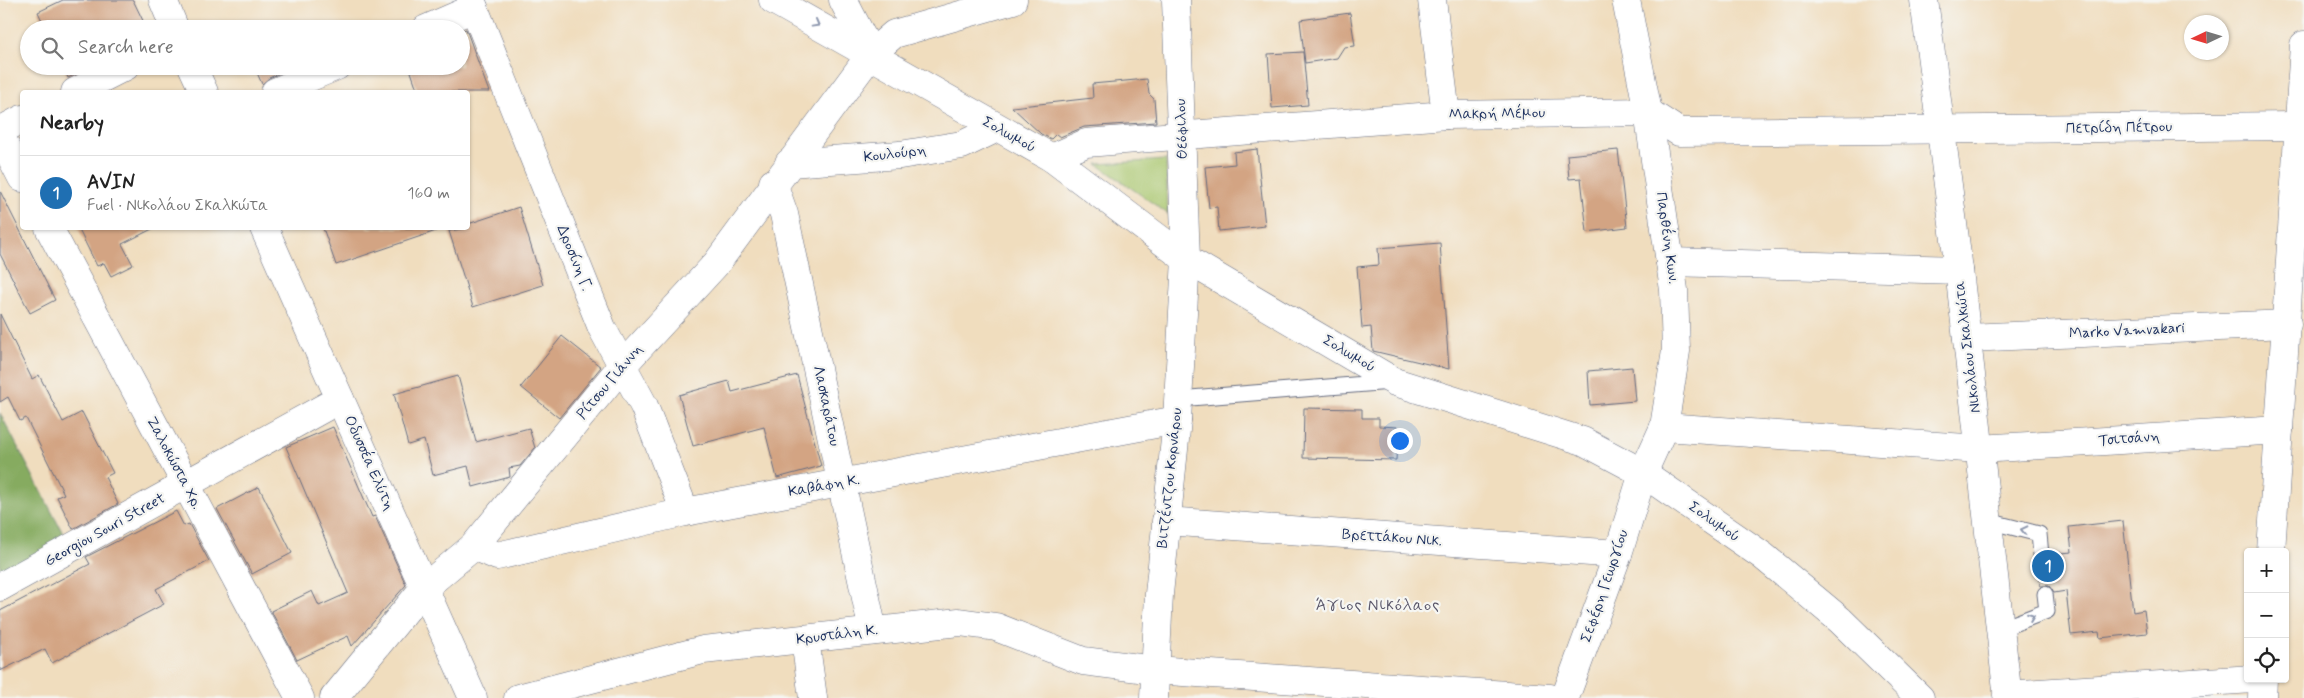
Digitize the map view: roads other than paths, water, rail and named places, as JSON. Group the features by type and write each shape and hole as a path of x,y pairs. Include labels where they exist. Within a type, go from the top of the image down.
{"street":[{"path":"162,0 171,20"},
{"name":"Σολωμού","path":"773,0 1052,158 1186,259 1395,382 1583,441 1643,473 1763,556 1840,620 1920,698"},
{"path":"843,0 871,54"},
{"name":"Ρίτσου Γιάννη","path":"334,698 424,588 474,546 622,366 716,264 781,173 871,54 894,34 1013,0"},
{"name":"Θεόφιλου","path":"1176,0 1186,259"},
{"path":"1432,0 1446,114"},
{"name":"Παρθένη Κων.","path":"1626,0 1648,112 1674,290 1676,351 1664,427 1643,473"},
{"name":"Νικολάου Σκαλκώτα","path":"1924,0 1959,270 2007,697"},
{"path":"443,20 473,4"},
{"name":"Δροσίνη Γ.","path":"473,4 602,328 644,406 685,512"},
{"path":"2271,548 2304,45"},
{"path":"79,90 108,75"},
{"path":"196,75 203,90"},
{"path":"280,90 316,75"},
{"path":"1648,112 1679,132 1941,130"},
{"name":"Μακρή Μέμου","path":"1052,158 1086,143 1446,114 1648,112"},
{"path":"0,131 20,120"},
{"name":"Πετρίδη Πέτρου","path":"1941,130 2298,126"},
{"name":"Κουλούρη","path":"781,173 962,145 997,128"},
{"path":"0,135 20,174"},
{"name":"Λασκαράτου","path":"781,173 784,214 843,483 873,631"},
{"name":"Ζαλοκώστα Χρ.","path":"50,230 300,698"},
{"name":"Οδυσσέα Ελύτη","path":"265,230 473,698"},
{"name":"Βιτζέντζου Κορνάρου","path":"1154,698 1159,594 1178,409 1186,259"},
{"path":"1670,262 1959,270"},
{"name":"Marko Vamvakari","path":"1967,338 2287,324"},
{"name":"Georgiou Souri Street","path":"0,587 186,486 340,399"},
{"name":"Καβάφη Κ.","path":"474,546 497,556 685,512 843,483 1178,409"},
{"name":"Τσιτσάνη","path":"1664,427 1980,449 2279,430"},
{"name":"Σεφέρη Γεωργίου","path":"1565,698 1618,554 1643,473"},
{"name":"Βρεττάκου Νικ.","path":"1166,521 1618,554"},
{"name":"Κρυστάλη Κ.","path":"518,698 703,650 960,622 996,627 1084,661 1155,670 1550,698"},
{"path":"805,640 813,698"},
{"path":"2007,697 2244,680"},
{"path":"2262,698 2263,683"}],"lane":[{"path":"1178,409 1395,382"},
{"path":"1988,521 2039,534 2041,555"},
{"path":"2000,629 2047,611 2045,594"}],"place":[{"name":"AVIN","path":"2048,566"}],"district":[{"name":"Άγιος Νικόλαος","path":"1378,605"}]}
